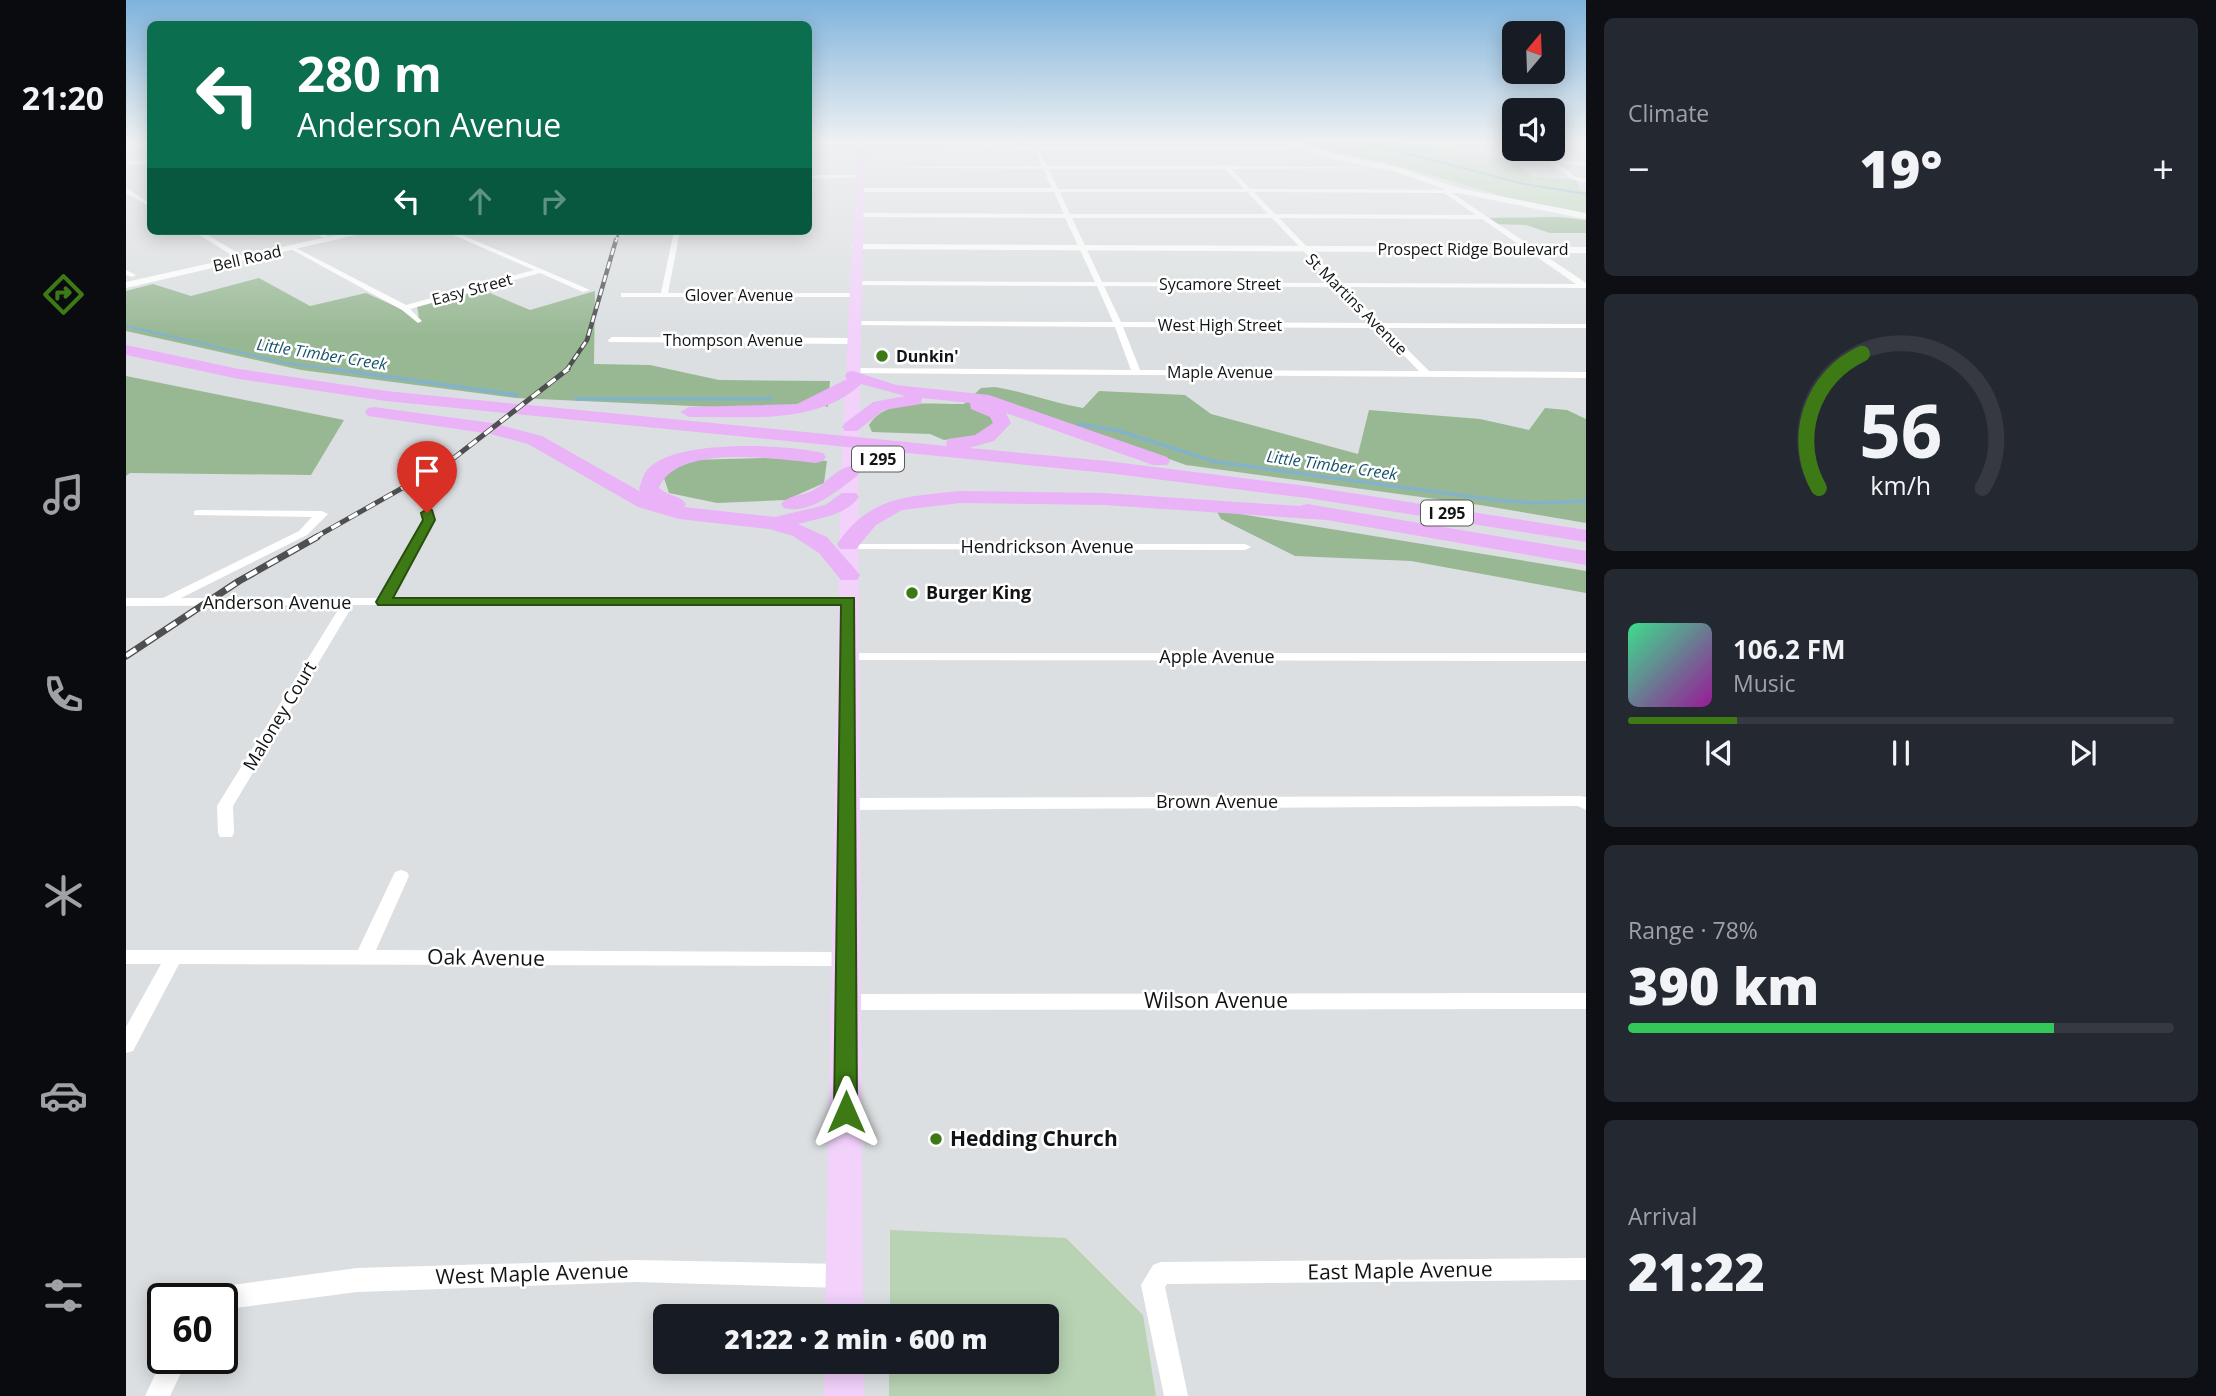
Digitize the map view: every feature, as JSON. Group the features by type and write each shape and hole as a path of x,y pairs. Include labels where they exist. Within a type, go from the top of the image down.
{"highway":[{"name":"I 295","path":"126,350 229,372 319,396 431,401 1107,467 1307,492 1586,536"},
{"name":"I 295","path":"126,366 169,376 365,405 1128,485 1334,514 1586,558"},
{"path":"169,376 278,399"},
{"path":"319,396 602,410 761,412 799,410 853,383 894,390 982,398 1128,452 1307,492"},
{"path":"319,396 521,435 545,445 585,471 645,503 679,513 808,533 831,550 849,575"},
{"path":"807,439 965,443 991,436 1002,423 998,414 984,407 957,400 929,399 879,406 851,428"},
{"path":"850,468 820,495 797,503 760,509 719,509 673,503 657,497 649,488 649,480 666,462 698,454 775,454 924,464"},
{"path":"748,522 775,523 807,517 832,509 849,497"},
{"path":"849,545 869,521 897,504 960,498 1104,499 1334,514"}],"main road":[{"path":"844,1304 849,497 858,206"},
{"path":"844,1374 844,1396"}],"street":[{"path":"1062,206 1118,324 1136,372"},
{"name":"St Martins Avenue","path":"1265,206 1426,374"},
{"path":"1467,206 1585,286"},
{"path":"1539,206 1586,216"},
{"path":"857,215 1483,217"},
{"path":"203,235 244,259"},
{"path":"322,235 330,239"},
{"name":"Bell Road","path":"128,277 244,259 349,235"},
{"path":"456,235 586,290"},
{"path":"664,295 676,235"},
{"name":"Prospect Ridge Boulevard","path":"856,247 1586,250"},
{"path":"292,248 405,308 418,321"},
{"name":"Easy Street","path":"405,308 540,271"},
{"name":"Sycamore Street","path":"854,289 1099,284 1585,286"},
{"name":"Glover Avenue","path":"624,295 854,289"},
{"name":"West High Street","path":"854,323 1586,326"},
{"name":"Thompson Avenue","path":"612,340 854,341"},
{"name":"Maple Avenue","path":"853,383 1136,372 1586,374"},
{"path":"163,602 303,533 322,514 198,513"},
{"path":"383,602 429,520 427,513"},
{"name":"Hendrickson Avenue","path":"849,545 1245,547"},
{"name":"Anderson Avenue","path":"126,602 849,601"},
{"name":"Maloney Court","path":"226,833 225,806 349,602"},
{"name":"Apple Avenue","path":"848,657 1586,657"},
{"name":"Brown Avenue","path":"847,804 1580,801 1586,804"},
{"path":"363,956 401,876"},
{"name":"Oak Avenue","path":"126,957 846,959"},
{"path":"126,1045 174,957"},
{"name":"Wilson Avenue","path":"846,1002 1586,1001"},
{"name":"East Maple Avenue","path":"1176,1396 1153,1285 1161,1273 1586,1269"},
{"name":"West Maple Avenue","path":"238,1296 358,1280 636,1271 845,1276"},
{"path":"157,1396 168,1374"}],"green space":[{"path":"1541,206 1586,206 1586,215 1562,211"},
{"path":"1559,217 1586,220 1586,233 1550,233 1526,225 1492,224 1483,218"},
{"path":"259,278 310,306 366,293 419,317 417,306 483,290 530,310 595,291 594,364 650,365 719,380 830,381 828,407 814,403 778,410 516,398 301,370 126,331 126,291 153,284 191,296"},
{"path":"126,376 344,420 311,475 130,473 126,476"},
{"path":"995,387 1083,408 1099,391 1185,395 1211,414 1358,454 1369,410 1480,419 1529,430 1545,408 1567,410 1586,419 1586,523 1480,505 1186,465 1031,410 984,410 997,421 992,434 944,440 930,434 872,432 869,425 877,416 899,406 926,403 964,404 981,388"},
{"path":"765,458 827,461 824,483 786,500 717,503 669,493 662,472 688,460"},
{"path":"1216,510 1586,571 1586,593 1411,561 1295,556 1221,519"},
{"path":"890,1230 1066,1238 1143,1315 1156,1396 889,1396 889,1374 1059,1374 1059,1304 890,1304"}],"waterway":[{"name":"Little Timber Creek","path":"126,326 286,363 345,371"},
{"name":"Little Timber Creek","path":"332,369 517,395"},
{"name":"Little Timber Creek","path":"576,399 771,399"},
{"name":"Little Timber Creek","path":"1079,424 1119,431 1216,462 1496,500 1534,503 1586,501"}],"railway":[{"path":"616,242 618,235"},
{"path":"567,370 587,340 616,240"},
{"path":"314,538 450,461 567,370"},
{"path":"126,656 239,581 317,537"}],"place":[{"name":"Dunkin'","path":"882,356"},
{"name":"Burger King","path":"912,593"},
{"name":"Hedding Church","path":"936,1139"}],"route":[{"path":"427,513 429,520 383,602 849,601 846,1112"}]}
